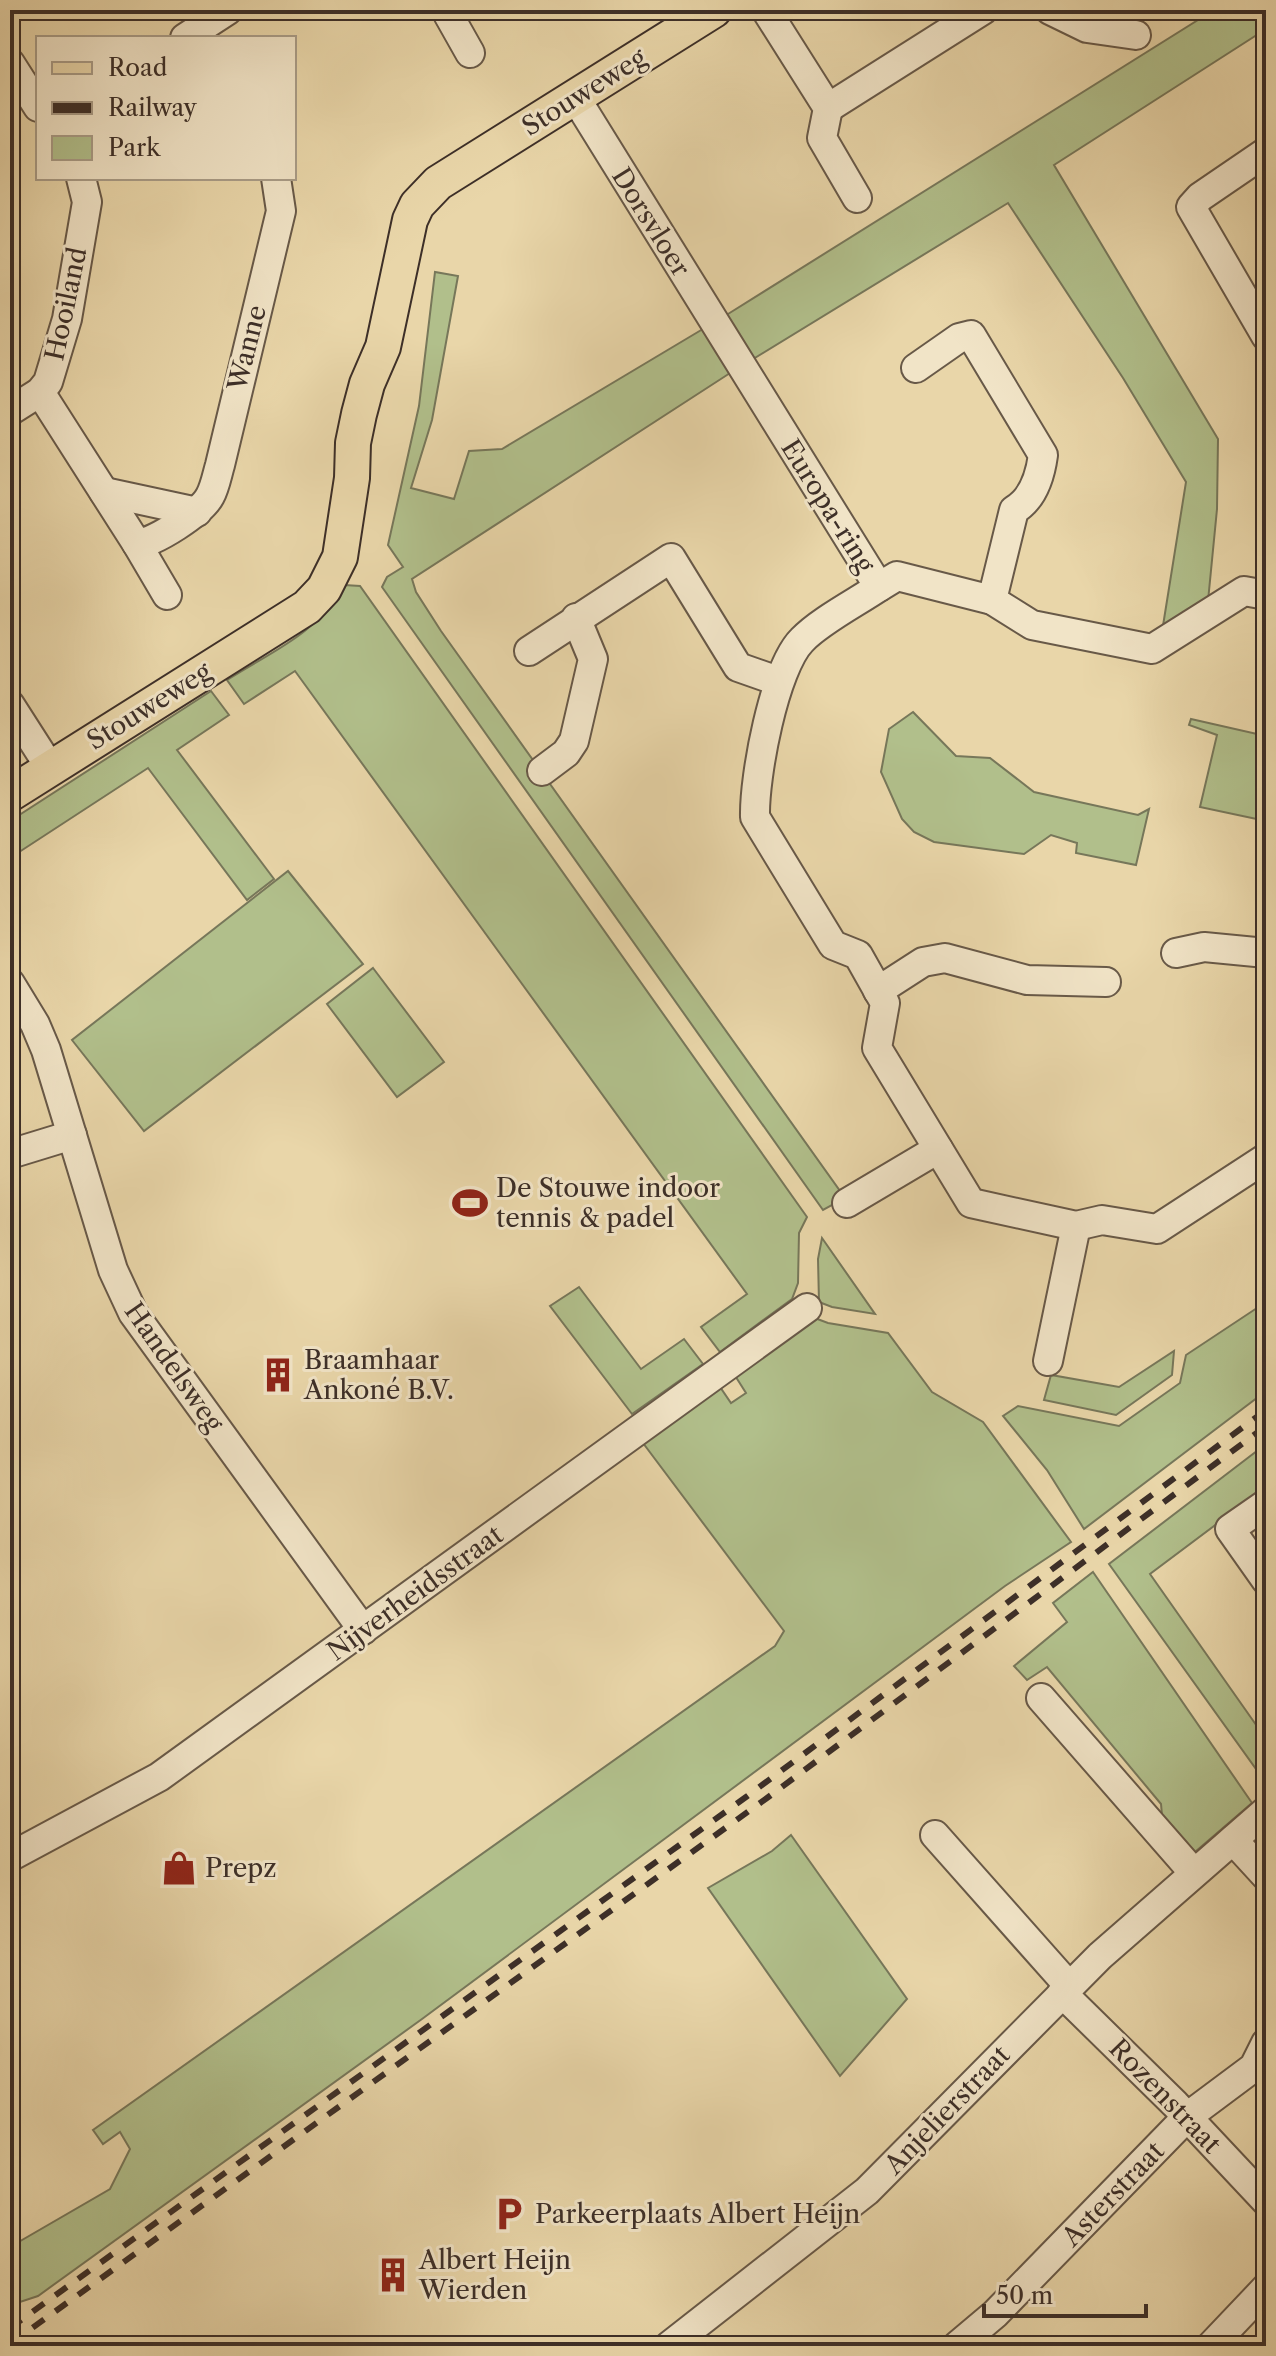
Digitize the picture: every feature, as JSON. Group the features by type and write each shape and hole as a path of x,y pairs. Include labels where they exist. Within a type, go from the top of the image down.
{"main road":[{"name":"Stouweweg","path":"10,794 307,607 324,589 340,557 352,478 368,445 382,388 383,347 406,241 454,175 714,10"}],"street":[{"path":"189,36 228,10"},
{"path":"766,10 828,108 822,138 857,198"},
{"path":"828,108 983,10"},
{"path":"1050,10 1087,28 1136,35"},
{"path":"449,11 470,53"},
{"path":"10,63 36,104"},
{"name":"Dorsvloer","path":"575,97 728,346"},
{"path":"1266,152 1200,197 1191,207 1266,336"},
{"name":"Hooiland","path":"10,411 40,392 48,382 67,319 87,202 82,180"},
{"name":"Wanne","path":"137,544 147,543 197,512 210,497 281,211 276,180"},
{"path":"916,368 959,338 971,335 1043,455 1041,473 1025,504 1014,510 992,600"},
{"name":"Europa-ring","path":"728,346 879,587 801,640 778,681 755,796 755,817 833,945 858,955 885,1003 877,1048 971,1203 1076,1226 1102,1220 1157,1229 1266,1158"},
{"path":"40,392 167,595"},
{"path":"104,492 197,512"},
{"path":"529,651 671,558 738,667 778,681"},
{"path":"879,587 897,576 992,600 1032,625 1152,649 1244,591 1266,595"},
{"path":"542,771 566,753 574,741 593,659 576,618"},
{"path":"10,705 51,769"},
{"path":"1176,953 1204,947 1266,953"},
{"path":"878,991 923,962 945,958 1027,980 1106,982"},
{"name":"Handelsweg","path":"10,983 35,1024 46,1050 113,1270 133,1313 363,1630"},
{"path":"10,1154 72,1135"},
{"path":"847,1203 938,1149"},
{"path":"1048,1361 1076,1226"},
{"name":"Nijverheidsstraat","path":"10,1857 159,1777 807,1308"},
{"path":"1266,1504 1230,1529 1266,1580"},
{"path":"1041,1698 1194,1873"},
{"name":"Anjelierstraat","path":"669,2346 867,2191 1065,1989 1266,1811"},
{"path":"935,1835 1065,1989"},
{"path":"1233,1840 1266,1876"},
{"name":"Rozenstraat","path":"1065,1989 1266,2201"},
{"name":"Asterstraat","path":"957,2346 995,2314 1187,2117 1254,2067 1266,2043"},
{"path":"1211,2346 1266,2288"}],"green space":[{"path":"1214,10 1266,10 1266,29 1054,165 1218,439 1217,509 1208,601 1162,632 1186,482 1123,378 1008,203 727,375 412,579 416,592 441,631 845,1198 823,1210 382,587 387,577 403,567 388,545 419,406 435,272 458,276 432,420 411,488 454,499 469,451 502,449 728,314"},
{"path":"344,585 360,586 807,1217 799,1233 798,1283 792,1299 720,1352 701,1327 747,1294 295,671 244,704 227,680 307,629 321,617"},
{"path":"211,691 229,715 177,750 274,879 247,900 148,768 10,858 10,821"},
{"path":"913,712 956,756 990,758 1034,792 1138,815 1149,809 1136,865 1076,853 1077,843 1051,835 1024,854 934,842 914,832 902,819 881,772 889,729"},
{"path":"1191,719 1266,736 1266,821 1200,807 1217,735 1189,725"},
{"path":"288,871 363,964 144,1131 72,1040"},
{"path":"373,968 444,1062 397,1097 327,1004"},
{"path":"822,1238 875,1314 819,1302 818,1259"},
{"path":"579,1287 641,1369 684,1339 703,1364 632,1414 550,1306"},
{"path":"1266,1302 1266,1391 1084,1529 1047,1470 1003,1416 1018,1406 1119,1426 1180,1383 1186,1355"},
{"path":"812,1317 828,1323 888,1333 932,1392 983,1422 1071,1542 1005,1586 422,2019 38,2296 17,2303 10,2300 10,2247 110,2189 130,2149 120,2132 103,2144 93,2130 775,1646 784,1631 643,1443 720,1387 731,1403 746,1393 734,1374"},
{"path":"1174,1351 1172,1375 1116,1415 1044,1400 1051,1375 1119,1387"},
{"path":"1266,1444 1266,1487 1150,1574 1266,1739 1266,1783 1109,1564"},
{"path":"1093,1572 1252,1803 1195,1852 1162,1815 1161,1804 1047,1667 1027,1680 1014,1666 1067,1622 1053,1603"},
{"path":"791,1835 907,1999 840,2076 708,1888 772,1851"}],"railway":[{"path":"10,2328 746,1797 1266,1410"},
{"path":"10,2344 767,1798 1266,1426"}],"place":[{"name":"De Stouwe indoor tennis & padel","path":"470,1203"},
{"name":"Braamhaar Ankoné B.V.","path":"278,1375"},
{"name":"Prepz","path":"179,1868"},
{"name":"Parkeerplaats Albert Heijn","path":"509,2214"},
{"name":"Albert Heijn Wierden","path":"393,2275"}]}
